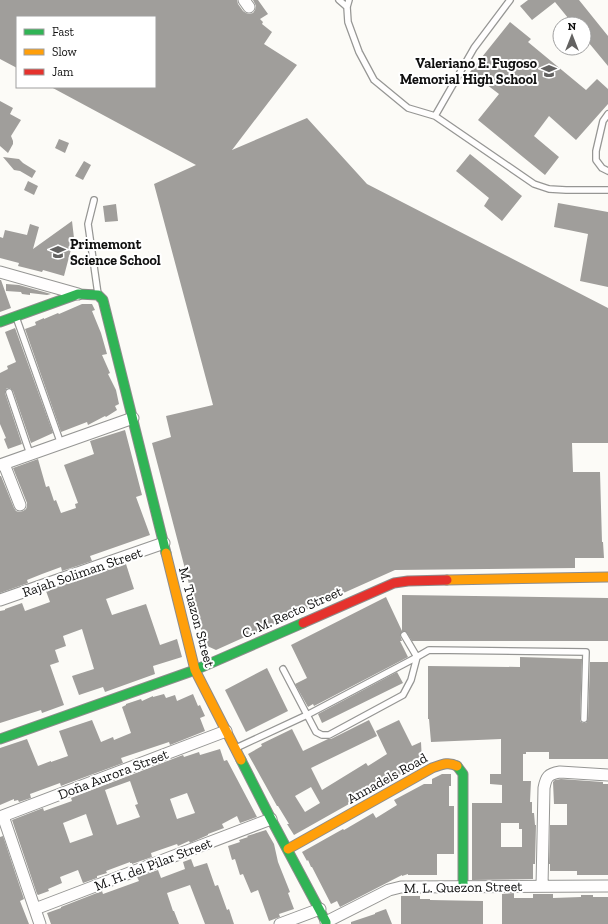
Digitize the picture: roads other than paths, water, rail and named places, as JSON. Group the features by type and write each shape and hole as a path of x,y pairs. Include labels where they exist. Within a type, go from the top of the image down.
{"street":[{"path":"0,272 78,294 98,295"},
{"path":"0,322 78,294"},
{"name":"M. Tuazon Street","path":"98,295 103,300 195,670 326,923"},
{"path":"20,505 2,464 133,418"},
{"name":"Rajah Soliman Street","path":"0,600 164,543"},
{"name":"C. M. Recto Street","path":"0,739 195,670 394,583 408,581 608,577"},
{"name":"Doña Aurora Street","path":"1,816 226,731"},
{"name":"Annadels Road","path":"288,849 432,768 441,764 455,765 460,768 464,774 463,887"},
{"path":"542,886 545,781 548,776 560,772 608,775"},
{"path":"1,816 40,924"},
{"name":"M. H. del Pilar Street","path":"34,909 271,819"},
{"name":"M. L. Quezon Street","path":"326,923 395,888 401,887 608,886"},
{"path":"280,924 320,909"}],"lane":[{"path":"339,0 347,7"},
{"path":"349,0 347,7 348,22 359,52 374,80 408,108 435,116 534,184 549,189 608,190"},
{"path":"435,116 474,48 510,0"},
{"path":"608,114 603,121 596,151 596,160 602,168 608,171"},
{"path":"94,200 88,224 98,295"},
{"path":"16,316 61,444"},
{"path":"9,392 30,454"},
{"path":"283,669 316,732 322,735 329,735 403,695 411,680 417,657 404,635"},
{"path":"236,748 307,715 429,650 586,652 584,719"}],"place":[{"name":"Valeriano E. Fugoso Memorial High School","path":"549,71"},
{"name":"Primemont Science School","path":"58,252"}]}
